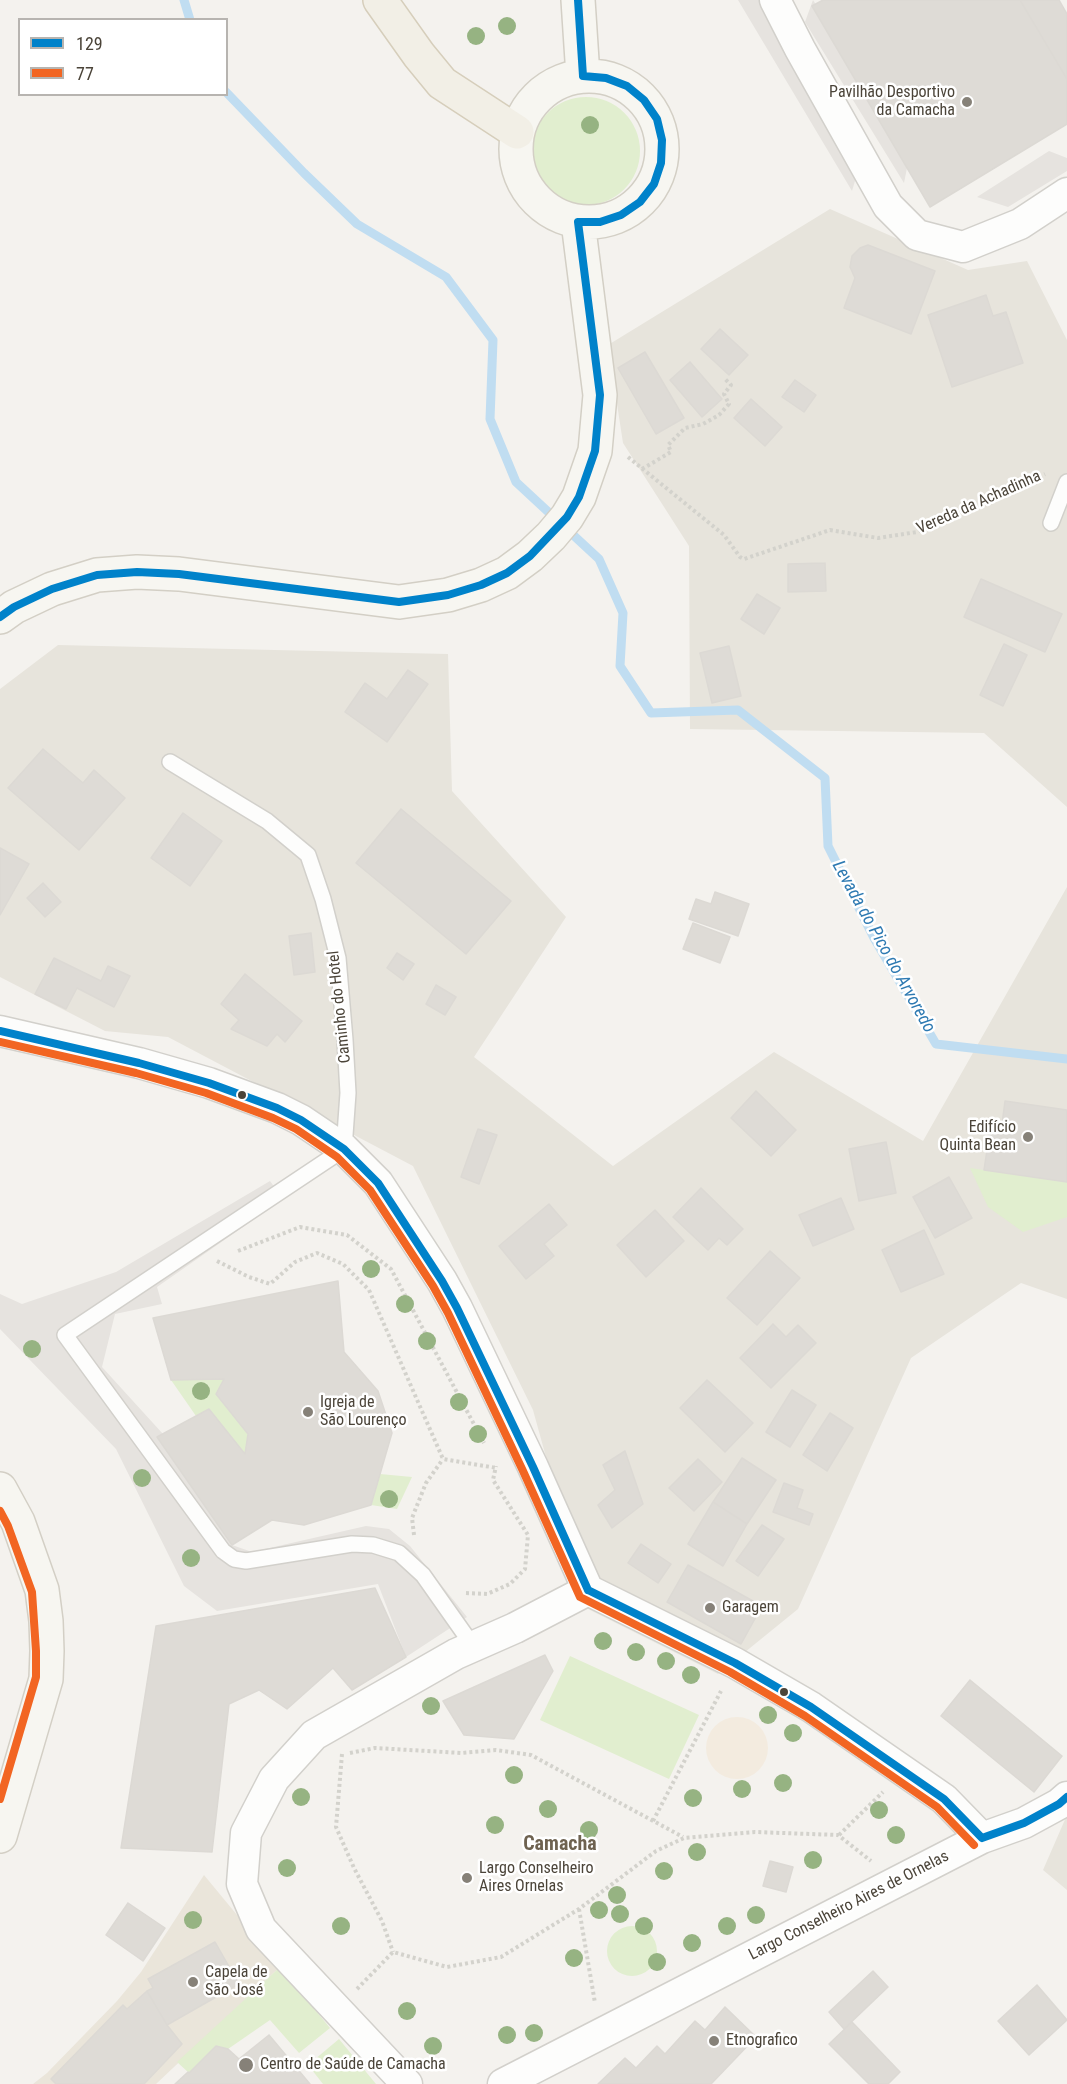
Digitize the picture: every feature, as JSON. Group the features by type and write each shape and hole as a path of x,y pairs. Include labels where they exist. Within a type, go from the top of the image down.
{"main road":[{"path":"380,0 418,55 442,83 517,132"},
{"path":"578,0 584,76"},
{"path":"584,76 606,78 627,86 644,100 657,119 663,140 661,163 654,184 640,202 621,215 600,222 578,222 544,207 531,194 522,178 517,161 517,132 530,106 545,91 563,81 584,76"},
{"path":"0,617 14,607 51,589 97,575 137,572 179,574 399,602 448,595 481,585 507,573 530,556 567,517 579,497 595,447 600,394 578,222"},
{"path":"0,1489 18,1522 42,1590 47,1651 46,1679 0,1836"}],"street":[{"path":"776,0 800,49 888,206 917,235 963,247 1020,224 1067,193"},
{"path":"0,1031 139,1063 209,1083 278,1108 301,1120 344,1149 378,1183 457,1308 533,1467 588,1590 735,1664 811,1707 944,1799 982,1838"},
{"path":"407,2084 261,1929 242,1884 246,1833 274,1779 314,1736 473,1646 588,1590"},
{"name":"Largo Conselheiro Aires de Ornelas","path":"503,2084 982,1838 1024,1823 1064,1804"}],"lane":[{"name":"Vereda da Achadinha","path":"1051,523 1067,482"},
{"name":"Caminho do Hotel","path":"170,762 267,821 308,855 323,899 338,958 348,1093 344,1149"},
{"path":"344,1149 65,1335 223,1551 234,1559 246,1561 352,1544 373,1545 399,1553 423,1575 473,1646"}],"path":[{"path":"642,469 671,452 668,445 685,428 703,424 724,410 729,404 724,394 731,385 724,378"},
{"name":"Vereda da Achadinha","path":"595,447 624,453 724,535 744,559 830,530 878,538 917,532 1048,472"},
{"path":"236,1251 300,1227 347,1235 391,1269 486,1447"},
{"path":"226,1256 215,1260 249,1277 270,1284 295,1262 317,1252 343,1264 369,1290 443,1459"},
{"path":"460,1589 467,1594 487,1594 510,1584 525,1569 528,1535 493,1480 497,1468 492,1457"},
{"path":"443,1459 497,1468 533,1467"},
{"path":"420,1544 414,1535 412,1518 426,1483 443,1459"},
{"path":"653,1821 722,1688"},
{"path":"324,1730 342,1754 336,1827 354,1868 382,1921 393,1952"},
{"path":"342,1754 375,1748 462,1753 496,1750 531,1755 684,1838"},
{"path":"838,1835 904,1770"},
{"path":"393,1952 447,1967 501,1957 579,1909 656,1851 684,1838 755,1832 838,1835 868,1857 887,1887"},
{"path":"579,1909 600,2033"},
{"path":"337,2010 393,1952"}],"shaded area":[{"path":"738,0 764,0 860,164 852,191"},
{"path":"813,0 910,153 904,183 805,22"},
{"path":"1049,151 1067,158 1067,171 1008,207 977,197"},
{"path":"830,209 968,270 1027,261 1067,340 1067,807 984,733 690,729 689,546 623,443 608,345"},
{"path":"58,645 448,654 452,791 566,917 474,1057 613,1166 774,1052 923,1141 1067,887 1067,1299 1021,1283 911,1358 798,1609 718,1674 588,1609 533,1410 413,1166 168,1037 105,1031 0,977 0,689"},
{"path":"270,1181 283,1199 157,1287 162,1304 115,1314 102,1367 163,1434 232,1545 252,1552 366,1526 389,1529 410,1546 467,1617 406,1657 378,1584 217,1611 184,1586 116,1449 0,1329 0,1294 22,1304 116,1272"},
{"path":"731,1717 743,1717 759,1726 766,1736 768,1748 766,1760 759,1770 743,1779 731,1779 720,1774 711,1765 706,1754 706,1742 711,1731 720,1722"},
{"path":"1067,1815 1067,1890 1043,1870"},
{"path":"204,1875 280,1967 156,2084 33,2084 47,2073 117,2001 141,1972"}],"green space":[{"path":"586,97 607,101 624,113 636,130 640,151 636,172 624,189 607,201 586,205 565,201 548,189 536,172 532,151 536,130 548,113 565,101"},
{"path":"970,1168 1067,1182 1067,1217 1023,1232 988,1207"},
{"path":"224,1379 216,1394 248,1434 245,1454 209,1409 196,1416 171,1380"},
{"path":"380,1474 412,1477 397,1509 371,1505"},
{"path":"570,1656 699,1715 669,1779 540,1720"},
{"path":"627,1926 637,1926 650,1933 657,1946 657,1956 650,1969 637,1976 627,1976 618,1972 611,1965 607,1956 607,1946 611,1937 618,1930"},
{"path":"280,1967 330,2028 299,2053 270,2020 228,2049 216,2046 189,2073 177,2062"},
{"path":"339,2039 376,2084 323,2084 308,2065"}],"building":[{"name":"Pavilhão Desportivo da Camacha","path":"823,0 1020,0 1067,79 1067,124 930,207 812,6"},
{"path":"1020,0 1059,0 1067,14 1067,79"},
{"path":"868,245 935,271 911,334 844,308 855,278 850,267 852,256 860,248"},
{"path":"986,295 993,316 1006,312 1023,363 952,387 928,315"},
{"path":"720,329 748,355 729,375 701,349"},
{"path":"645,352 684,418 656,434 618,368"},
{"path":"690,362 722,399 702,417 670,380"},
{"path":"795,380 816,395 804,412 782,397"},
{"path":"751,399 782,427 765,446 734,418"},
{"path":"825,563 826,591 788,592 788,564"},
{"path":"981,579 1062,614 1045,652 964,617"},
{"path":"757,594 780,608 764,634 741,619"},
{"path":"1004,644 1027,655 1003,706 980,695"},
{"path":"729,646 741,696 712,703 700,653"},
{"path":"408,670 428,684 387,742 345,712 365,683 387,699"},
{"path":"43,749 83,783 94,770 125,798 79,850 8,788"},
{"path":"401,809 511,901 466,954 356,863"},
{"path":"183,813 222,841 190,886 151,858"},
{"path":"0,848 29,864 0,915"},
{"path":"43,883 61,902 45,917 27,898"},
{"path":"715,892 749,904 738,936 689,919 696,899 711,904"},
{"path":"693,923 730,937 720,963 683,949"},
{"path":"311,933 315,972 294,975 289,936"},
{"path":"397,953 414,964 403,980 387,968"},
{"path":"54,958 101,981 108,966 130,976 114,1007 77,988 66,1009 35,994"},
{"path":"245,974 302,1021 285,1042 277,1034 267,1046 231,1029 239,1020 221,1004"},
{"path":"436,985 456,997 445,1015 426,1004"},
{"path":"756,1091 796,1130 771,1156 731,1118"},
{"name":"Edifício Quinta Bean","path":"1005,1101 1067,1110 1067,1182 984,1170 990,1130 1001,1132"},
{"path":"478,1129 497,1135 479,1184 461,1177"},
{"path":"886,1142 896,1193 859,1201 849,1149"},
{"path":"949,1177 972,1218 935,1238 913,1197"},
{"path":"701,1188 743,1229 727,1245 719,1238 708,1250 673,1217"},
{"path":"841,1198 854,1229 813,1246 799,1215"},
{"path":"549,1204 567,1225 544,1244 554,1256 526,1279 499,1246"},
{"path":"655,1210 684,1241 646,1277 617,1245"},
{"path":"924,1230 944,1274 901,1292 882,1250"},
{"path":"770,1251 800,1278 757,1325 727,1298"},
{"name":"Igreja de São Lourenço","path":"338,1281 344,1352 378,1391 392,1433 371,1505 304,1525 272,1520 232,1545 157,1437 209,1409 245,1454 248,1434 216,1394 224,1379 171,1380 153,1318"},
{"path":"773,1324 786,1337 798,1325 816,1343 771,1388 740,1358"},
{"path":"707,1380 753,1423 725,1452 680,1408"},
{"path":"792,1390 816,1405 790,1447 766,1432"},
{"path":"830,1413 853,1428 827,1471 803,1455"},
{"path":"625,1451 643,1504 612,1528 598,1505 615,1490 603,1465"},
{"path":"742,1458 776,1480 747,1524 713,1502"},
{"path":"698,1459 722,1482 694,1511 669,1488"},
{"path":"784,1483 803,1490 797,1508 813,1514 809,1525 773,1512"},
{"path":"713,1502 747,1524 723,1566 688,1544"},
{"path":"762,1525 784,1539 758,1576 736,1561"},
{"path":"641,1544 671,1564 658,1583 628,1563"},
{"path":"688,1565 762,1606 741,1644 667,1602"},
{"path":"375,1588 406,1657 352,1690 333,1668 287,1709 259,1690 229,1704 212,1852 121,1848 156,1626"},
{"path":"545,1655 553,1671 514,1739 464,1735 443,1701"},
{"path":"970,1680 1062,1756 1034,1792 941,1716"},
{"path":"770,1861 793,1867 786,1892 763,1886"},
{"path":"128,1903 165,1928 143,1961 106,1935"},
{"name":"Capela de São José","path":"215,1942 239,1984 167,2025 147,1991 153,1988 148,1979"},
{"path":"873,1971 888,1987 844,2029 829,2012"},
{"path":"1037,1985 1067,2020 1029,2055 998,2021"},
{"path":"147,1991 167,2025 182,2044 144,2084 56,2084 51,2079 123,2005 127,2009"},
{"name":"Etnografico","path":"725,2007 756,2037 711,2084 598,2084 625,2058 636,2068 657,2046 665,2054 695,2021 705,2030"},
{"path":"852,2022 900,2072 888,2084 869,2084 829,2044"},
{"name":"Centro de Saúde de Camacha","path":"269,2035 310,2084 175,2084 216,2046 228,2049 239,2059"}],"waterway":[{"name":"Levada do Pico do Arvoredo","path":"184,0 189,18"},
{"name":"Levada do Pico do Arvoredo","path":"228,94 357,224 446,277 493,340 490,419 516,482 599,559 623,613 620,666 651,713 738,710 825,778 828,846 874,938 936,1044 1067,1059"}],"transit line":[{"name":"129","path":"578,0 583,76"},
{"name":"129","path":"578,222 600,222 621,215 640,202 654,184 661,163 662,140 657,119 644,100 627,86 606,78 583,76"},
{"name":"129","path":"0,617 14,607 52,589 97,575 137,572 179,574 399,602 448,595 481,585 507,573 530,556 567,517 579,497 595,451 600,395 578,222"},
{"name":"129","path":"0,1031 139,1063 209,1083 277,1108 301,1120 344,1149 378,1183 457,1308 533,1467 588,1590"},
{"name":"77","path":"0,1042 136,1073 206,1093 296,1129 337,1157 370,1190 448,1313 580,1597 730,1672 805,1716 937,1807 974,1845"},
{"name":"77","path":"0,1511 8,1526 32,1592 36,1651 36,1677 0,1799"},
{"name":"129","path":"588,1590 735,1663 811,1707 944,1799 982,1838"},
{"name":"129","path":"982,1838 1024,1823 1059,1804 1067,1797"}],"place":[{"name":"Pavilhão Desportivo da Camacha","path":"967,102"},
{"name":"Edifício Quinta Bean","path":"1028,1137"},
{"name":"Igreja de São Lourenço","path":"308,1412"},
{"name":"Garagem","path":"710,1608"},
{"name":"Largo Conselheiro Aires Ornelas","path":"467,1878"},
{"name":"Capela de São José","path":"193,1982"},
{"name":"Etnografico","path":"714,2041"},
{"name":"Centro de Saúde de Camacha","path":"246,2065"}],"district":[{"name":"Camacha","path":"560,1845"}]}
